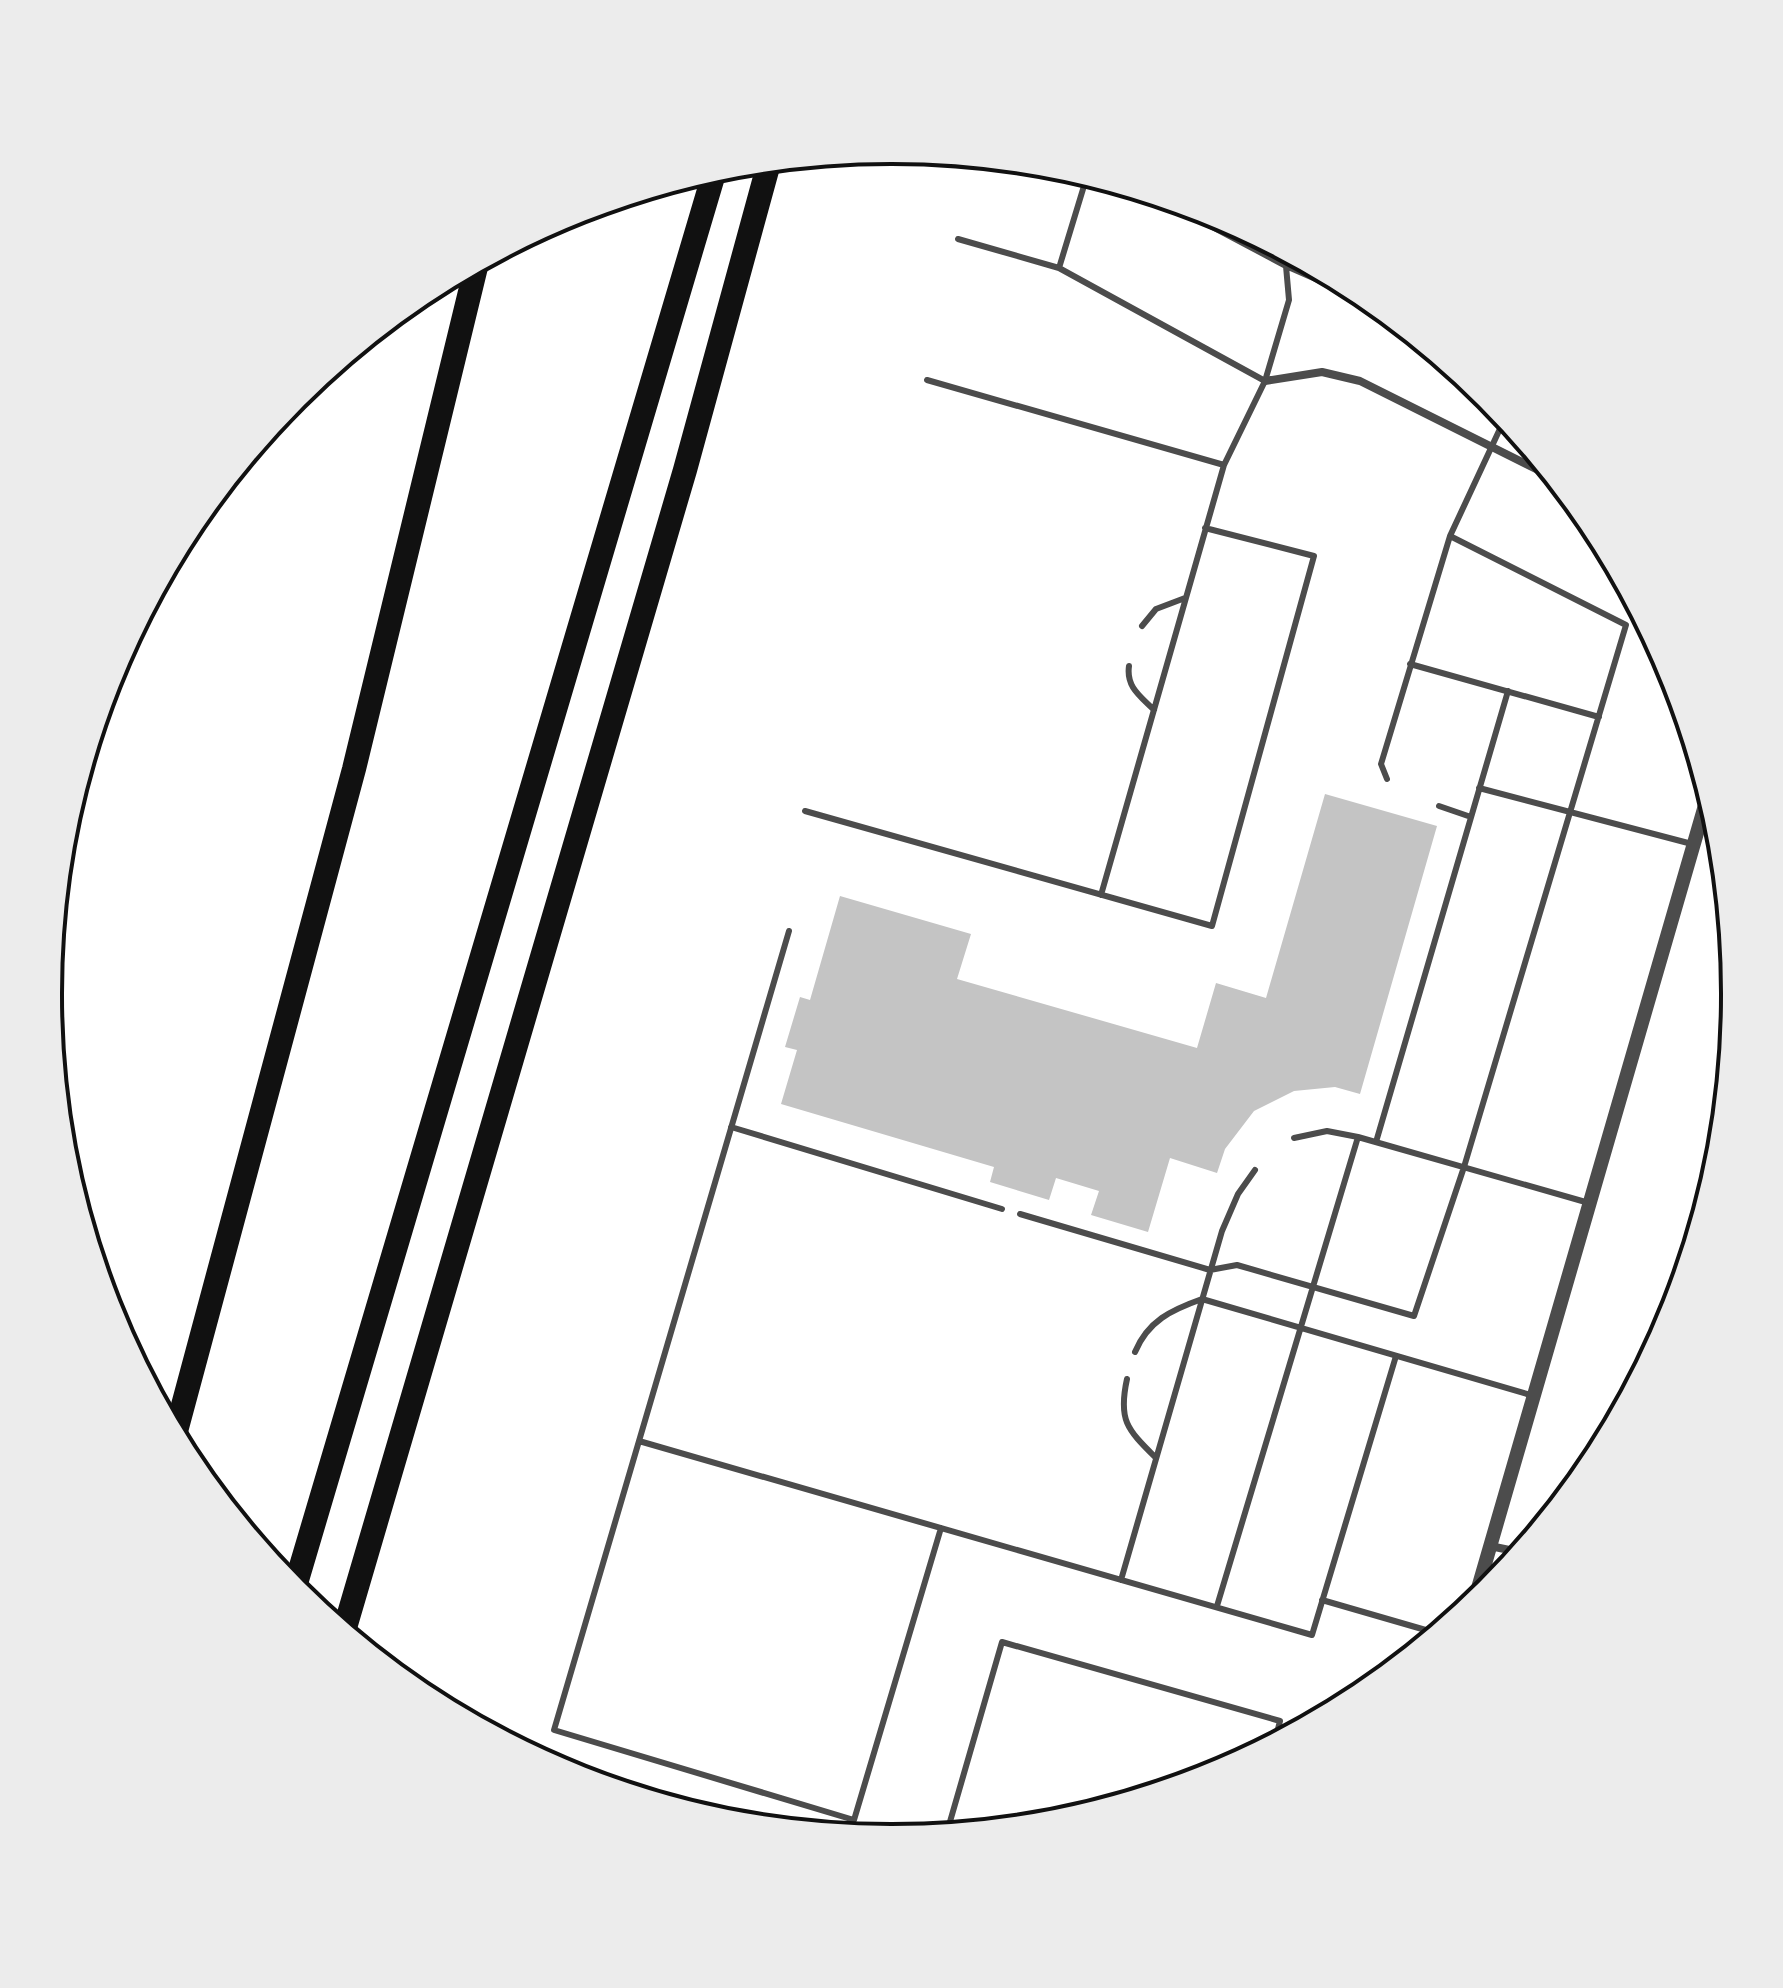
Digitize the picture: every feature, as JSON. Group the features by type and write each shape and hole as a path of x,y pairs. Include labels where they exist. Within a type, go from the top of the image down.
{"highway":[{"path":"347,1620 685,470 766,175"},
{"path":"299,1574 711,185"},
{"path":"179,1419 354,769 473,278"}],"street":[{"path":"1265,381 1322,372 1360,381 1532,467"},
{"path":"1481,1578 1702,817"},
{"path":"1490,1546 1507,1550"}],"lane":[{"path":"1059,268 1084,187"},
{"path":"958,239 1059,268 1265,381"},
{"path":"1244,244 1294,270"},
{"path":"1101,895 1224,465 1265,381 1289,300 1286,266"},
{"path":"927,380 1224,465"},
{"path":"1387,779 1381,764 1450,536 1499,430"},
{"path":"805,811 1212,926 1314,556 1205,528"},
{"path":"1020,1214 1210,1270 1237,1265 1414,1316 1464,1167 1626,625 1450,536"},
{"path":"1142,626 1147,615 1156,609 1185,598"},
{"path":"1410,664 1599,717"},
{"path":"1129,666 1131,688 1154,710"},
{"path":"1376,1142 1508,691"},
{"path":"1479,788 1694,844"},
{"path":"1439,806 1471,817"},
{"path":"789,931 554,1730 854,1820 941,1528"},
{"path":"731,1127 1002,1209"},
{"path":"1294,1138 1327,1131 1358,1137 1589,1203"},
{"path":"1217,1606 1358,1137"},
{"path":"1121,1580 1210,1270 1238,1194 1255,1170"},
{"path":"1135,1352 1142,1335 1157,1320 1202,1299 1534,1396"},
{"path":"639,1441 1312,1635 1396,1356"},
{"path":"1127,1379 1121,1405 1125,1423 1155,1457"},
{"path":"1322,1600 1424,1629"},
{"path":"950,1822 1002,1642 1280,1721 1279,1727"}],"building":[{"path":"1325,794 1437,826 1360,1094 1335,1087 1294,1091 1254,1111 1225,1149 1217,1173 1170,1158 1148,1232 1091,1215 1099,1191 1056,1178 1049,1200 990,1182 994,1167 781,1104 797,1050 785,1047 800,997 810,1000 840,896 971,934 957,979 1197,1048 1216,983 1266,998"}]}
